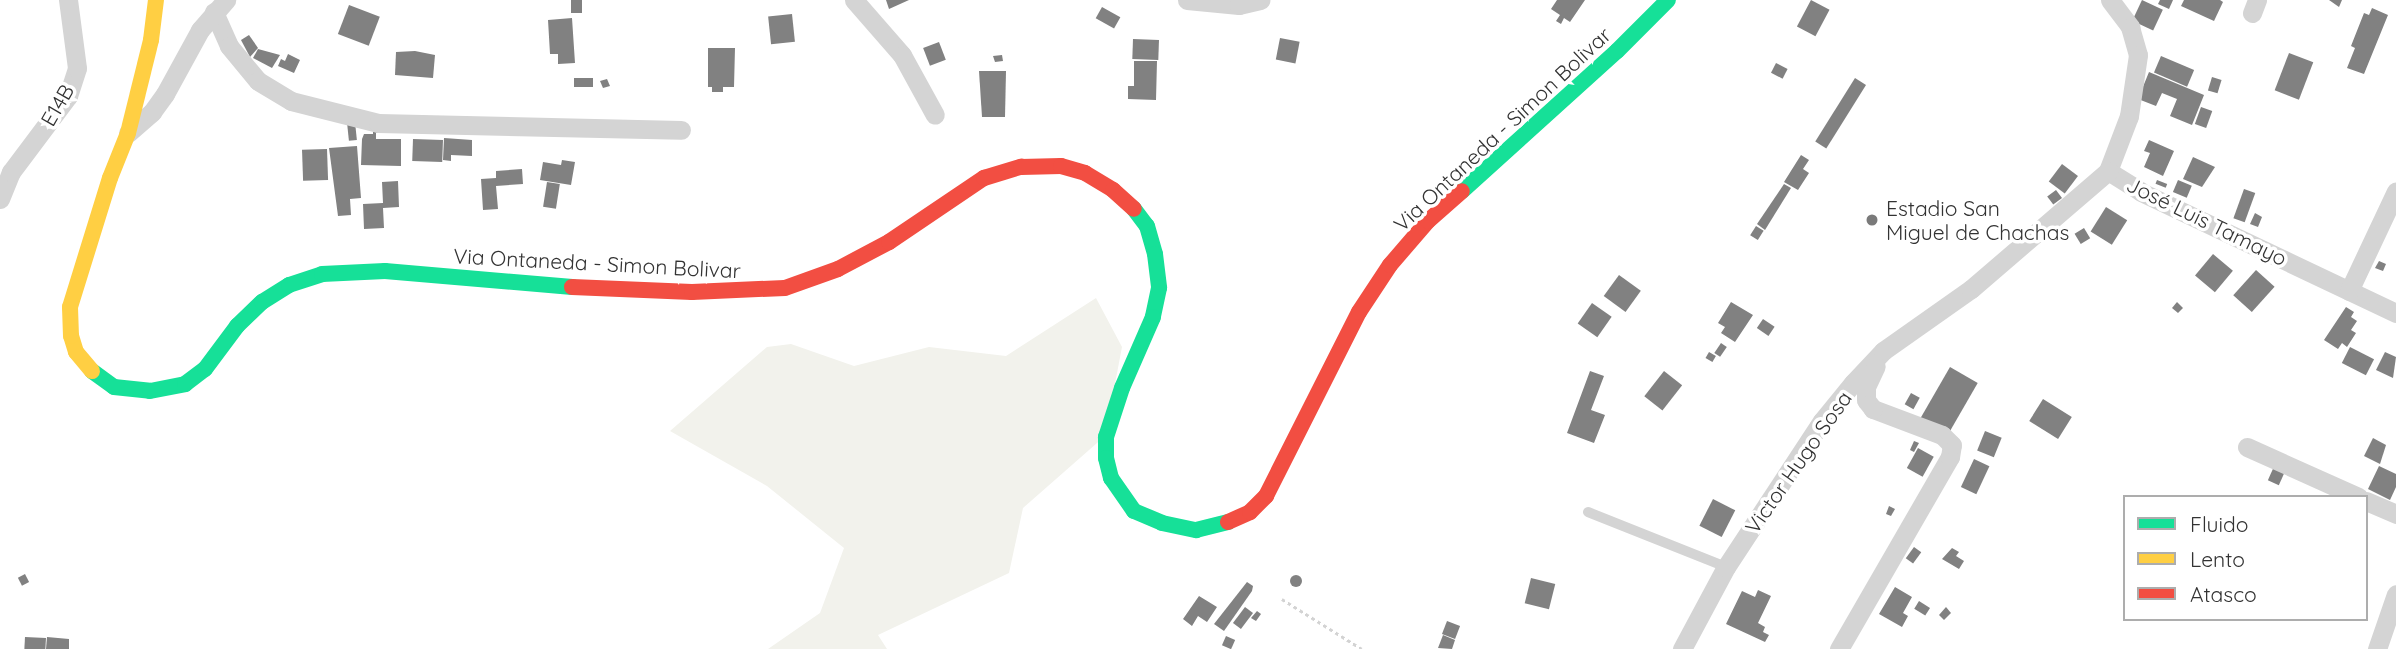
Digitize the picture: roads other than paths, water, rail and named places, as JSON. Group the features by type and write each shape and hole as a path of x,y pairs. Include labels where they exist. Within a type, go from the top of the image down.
{"street":[{"name":"E14B","path":"0,199 11,172 68,96 76,68 68,0"},
{"name":"Via Ontaneda - Simon Bolivar","path":"156,0 151,40 128,133 100,207 70,307 69,321 76,352 85,366 114,387 133,392 167,389 184,384 205,369 237,326 262,302 289,285 322,274 385,271 513,284 692,292 785,288 829,273 889,242 984,178 1031,167 1061,166 1085,173 1113,190 1137,212 1147,226 1155,254 1159,288 1153,317 1122,388 1106,437 1106,458 1111,478 1120,495 1134,511 1161,523 1196,530 1233,521 1250,512 1266,496 1278,477 1359,312 1390,265 1428,221 1617,51 1668,0"},
{"path":"854,0 902,55 935,115"},
{"path":"1187,0 1238,5 1260,0"},
{"name":"José Luis Tamayo","path":"2110,0 2130,27 2138,55 2129,116 2108,171 2141,192 2396,313"},
{"path":"128,133 152,112 165,94 200,30 220,6"},
{"path":"220,6 229,46 258,81 291,101 378,123 681,130"},
{"name":"Victor Hugo Sosa","path":"1682,649 1726,567 1822,421 1883,351 1971,289 2108,171"},
{"path":"2349,290 2396,191"},
{"path":"1839,649 1950,457 1952,445 1942,435 1873,409 1866,400 1866,387 1883,351"},
{"path":"2247,447 2354,495"},
{"path":"2368,501 2396,514"},
{"path":"2377,649 2396,594"}],"lane":[{"path":"1588,512 1726,567"}],"place":[{"name":"Estadio San Miguel de Chachas","path":"1872,220"}]}
